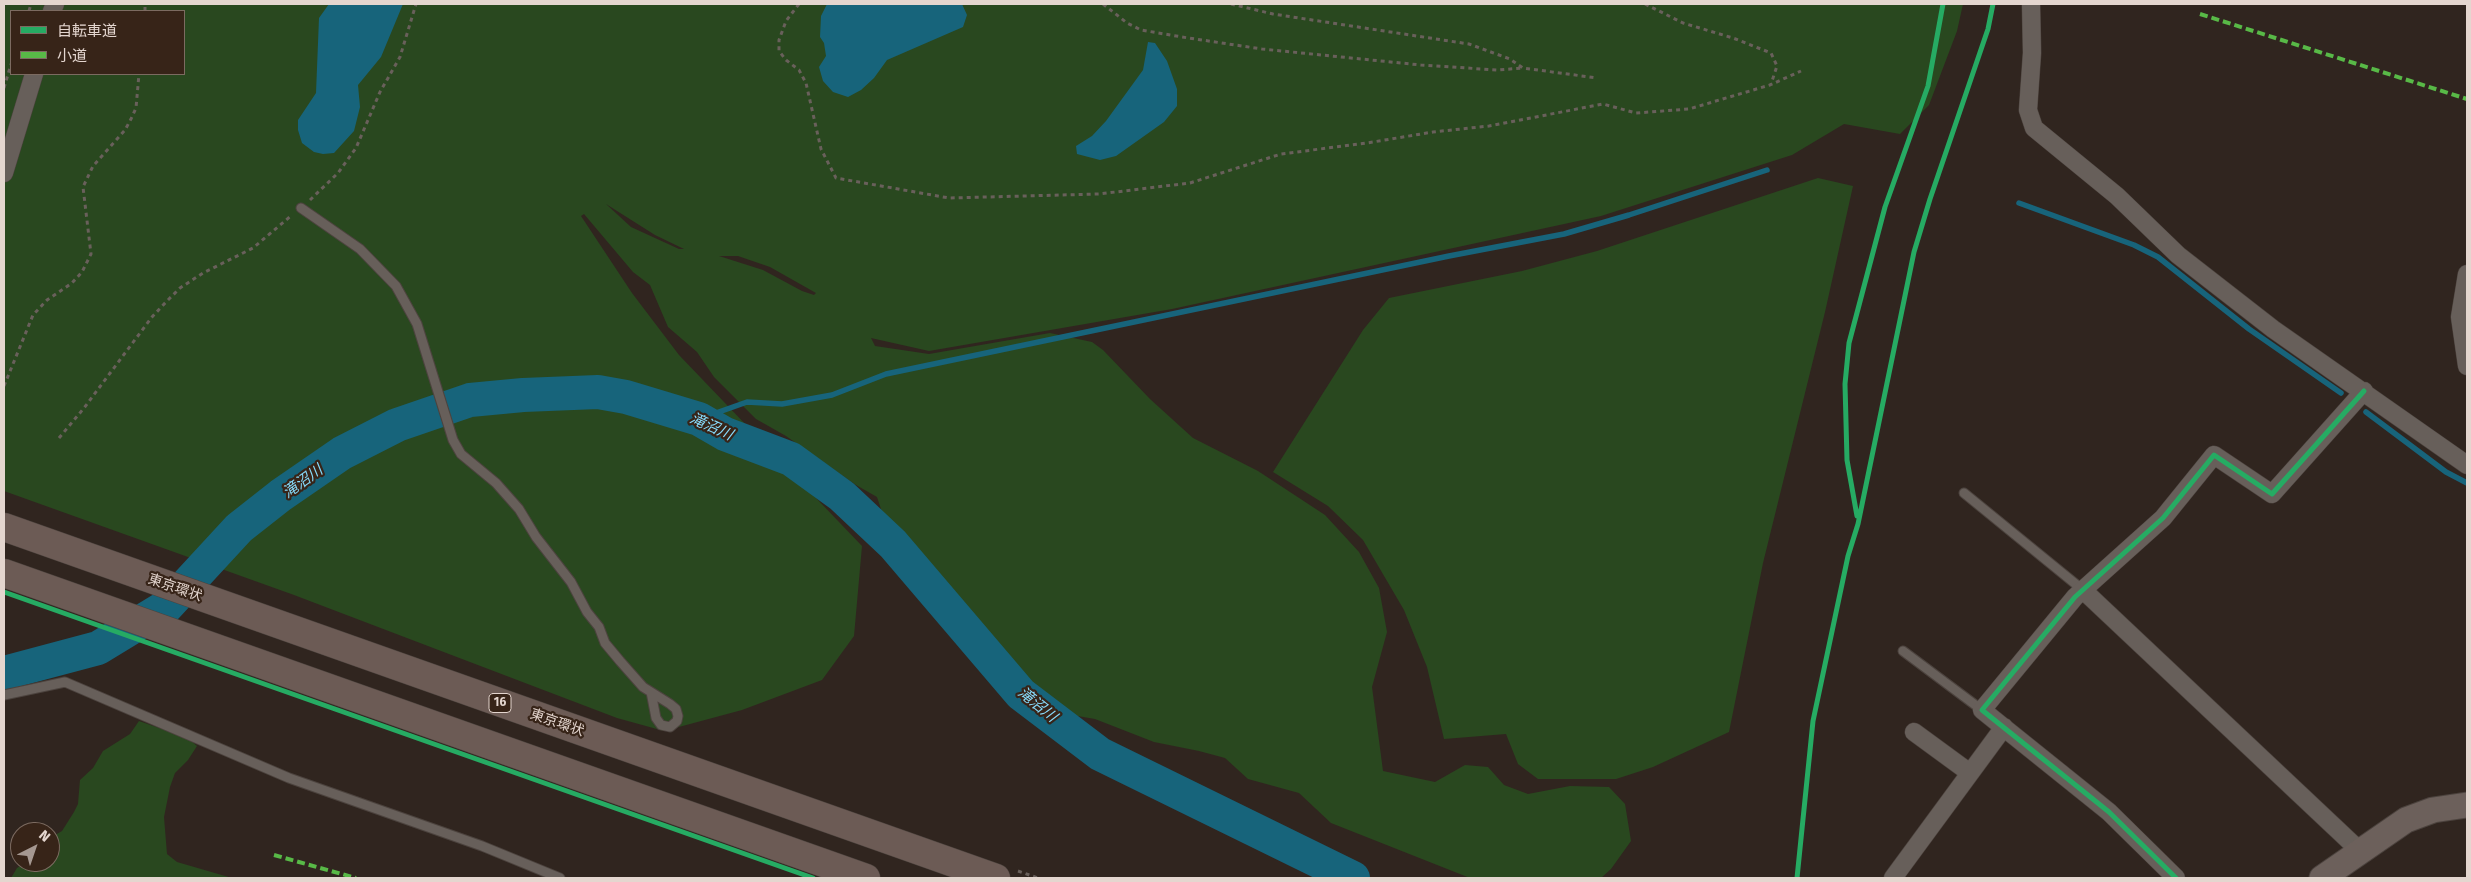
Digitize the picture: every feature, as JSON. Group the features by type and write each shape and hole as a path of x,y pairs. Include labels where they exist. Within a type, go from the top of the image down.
{"highway":[{"name":"東京環状","path":"4,527 996,878"},
{"path":"4,573 866,878"}],"street":[{"path":"2031,4 2032,53 2028,110 2034,128 2117,196 2178,256 2273,329 2467,465"},
{"path":"4,173 34,75"},
{"path":"2467,274 2463,318 2467,366"},
{"path":"2176,878 2109,812 1982,710 2083,590 2163,518 2214,455 2272,494 2364,391"},
{"path":"2083,590 2360,851"},
{"path":"1893,878 2004,727"},
{"path":"1914,732 1970,773"},
{"path":"2322,878 2406,820 2433,810 2467,805"}],"lane":[{"path":"301,208 360,249 396,286 416,324 454,440 461,454 496,483 519,509 536,537 571,582 587,612 599,627 605,643 632,675 651,692"},
{"path":"1964,493 2083,590"},
{"path":"1903,651 1982,710"},
{"path":"4,695 64,682 289,778 482,846 560,878"}],"path":[{"path":"59,438 84,408 152,317 180,288 203,273 253,248 301,208 338,173 356,148 380,92 400,57 416,4"},
{"path":"799,4 786,21 778,40 779,51 786,60 799,70 806,83 821,149 836,178 949,198 1099,194 1166,186 1199,180 1247,163 1281,154 1433,132 1489,126 1603,104 1636,113 1655,114 1689,109 1770,85 1802,71"},
{"path":"1103,4 1127,23 1141,30 1191,39 1262,49 1421,65 1497,70 1523,68 1597,78"},
{"path":"1231,4 1273,14 1469,44 1510,59 1523,68"},
{"path":"1645,4 1683,23 1733,38 1771,53 1777,66 1770,85"},
{"path":"4,88 10,67"},
{"path":"4,386 33,315 47,300 77,278 89,259 91,245 83,188 94,166 131,119 136,108 139,75"}],"green space":[{"path":"4,4 1963,4 1957,31 1929,105 1900,134 1844,124 1792,155 1601,216 1172,309 929,351 871,338 875,346 929,354 1050,333 1092,342 1103,350 1150,399 1193,438 1258,471 1325,515 1359,552 1379,588 1387,632 1372,687 1383,771 1435,782 1465,765 1488,767 1504,785 1528,794 1570,786 1609,787 1625,804 1631,841 1611,869 1601,878 1470,878 1331,823 1299,793 1248,779 1225,758 1154,742 1095,719 1060,713 1020,675 955,603 884,518 877,497 856,485 786,436 756,419 714,377 697,352 668,327 650,285 633,272 584,214 581,216 632,293 679,355 862,546 854,636 822,680 742,710 664,731 617,718 294,595 4,491","holes":["606,204 655,235 684,249 679,249 631,227","719,256 738,256 770,267 816,293 814,295 802,291 763,270"]},
{"path":"1818,178 1853,186 1825,312 1763,563 1729,732 1653,767 1616,779 1538,779 1518,764 1506,734 1444,739 1427,667 1404,610 1363,540 1328,506 1273,472 1363,330 1389,298 1522,271 1597,251"},
{"path":"139,721 188,738 197,746 188,760 175,773 170,787 164,817 167,854 177,862 232,878 11,878 15,872 60,872 60,832 78,804 80,780 93,768 103,751 130,734"}],"water":[{"path":"329,4 403,4 381,57 358,85 360,107 354,131 334,153 323,154 314,152 302,143 298,130 298,120 316,93 319,18"},
{"path":"827,4 962,4 967,15 963,27 887,60 874,78 861,90 848,97 833,92 823,81 819,67 826,56 824,43 820,37 821,16"},
{"path":"1148,42 1155,43 1167,61 1177,89 1177,106 1164,122 1116,156 1100,160 1077,154 1076,146 1092,136 1106,121 1143,70"}],"waterway":[{"path":"699,419 747,402 782,404 832,395 886,374 1449,256 1564,234 1767,170"},
{"path":"2019,203 2134,245 2158,257 2249,329 2341,393"},
{"name":"滝沼川","path":"4,673 98,648 167,606 239,528 281,495 342,453 397,425 470,400 523,395 598,392 626,397 699,419 725,434 791,459 842,496 893,544 1021,694 1100,754 1353,878"},
{"path":"2366,412 2446,472 2467,483"}],"marked path":[{"path":"2200,14 2467,99"},
{"path":"274,855 356,878"}],"cycle path":[{"path":"1857,516 1847,460 1845,384 1849,343 1885,207 1928,86 1943,4"},
{"path":"1797,878 1813,721 1848,556 1858,524 1914,252 1930,199 1988,29 1993,4"},
{"path":"2176,878 2109,812 1982,710 2075,597 2163,518 2214,455 2272,494 2364,391"},
{"path":"4,592 813,878"}]}
